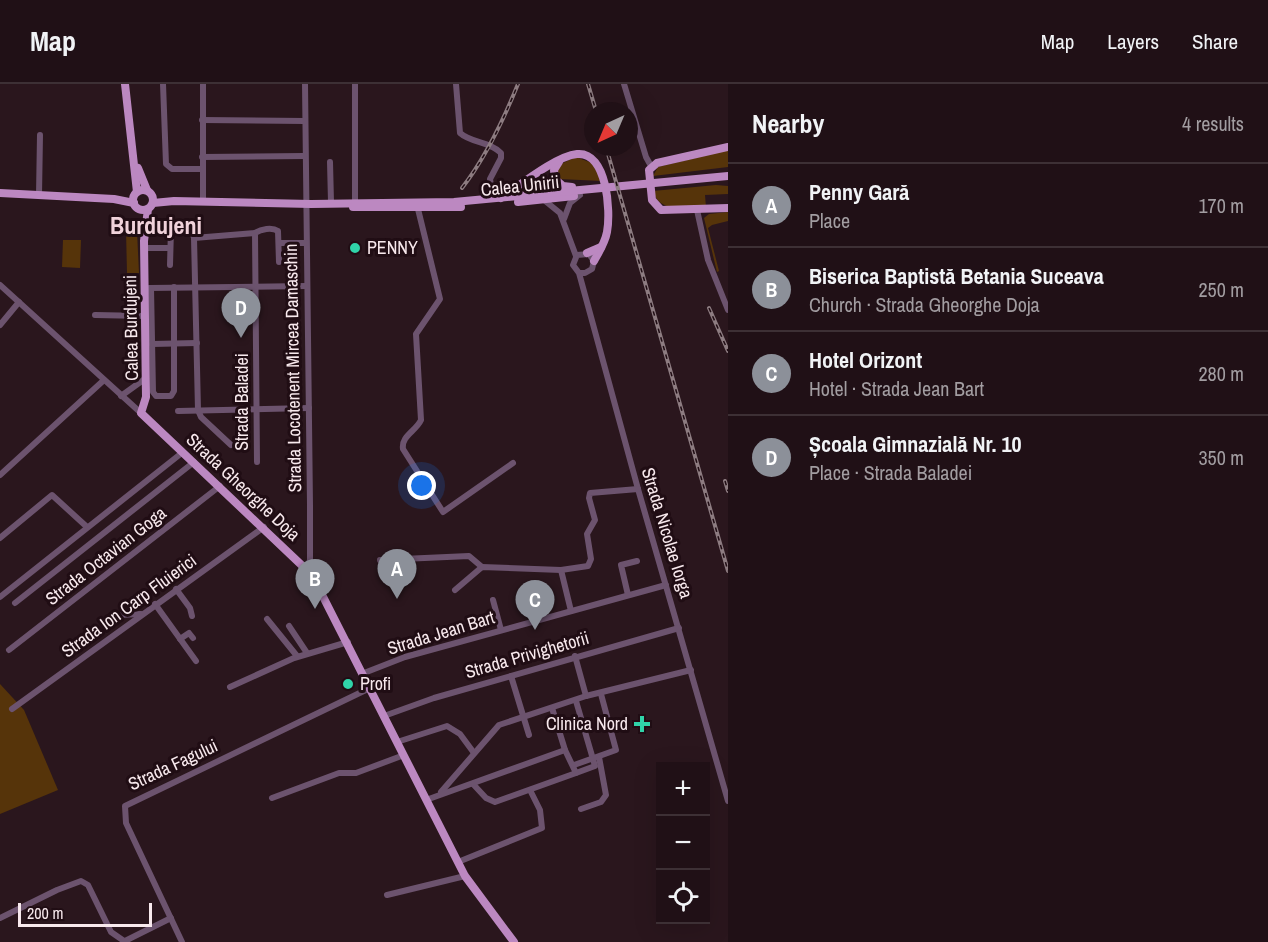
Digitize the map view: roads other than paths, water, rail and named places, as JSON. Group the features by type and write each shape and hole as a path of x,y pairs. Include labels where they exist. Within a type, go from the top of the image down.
{"main road":[{"name":"Calea Burdujeni","path":"125,84 136,164 136,200 144,244 148,288 145,315 146,397 141,413"},
{"path":"727,148 651,166 649,173 651,196 656,206 668,212 728,208"},
{"path":"496,199 562,159 574,154 585,154 599,168 608,216 602,246 594,261"},
{"path":"562,159 554,170 555,179 563,186 580,192"},
{"name":"Calea Burdujeni","path":"136,164 150,200 144,244"},
{"name":"Calea Unirii","path":"315,204 355,202 417,205 660,185 727,177"},
{"name":"Calea Unirii","path":"150,200 417,205 544,200 580,192"},
{"path":"0,193 150,200"},
{"path":"136,200 150,200"},
{"path":"581,254 602,246"},
{"name":"Strada Gheorghe Doja","path":"141,413 307,568 364,673 465,876 514,942"}],"street":[{"path":"163,84 166,164 172,169 202,169"},
{"path":"202,84 202,202"},
{"name":"Strada Locotenent Mircea Damaschin","path":"305,84 310,560 307,568"},
{"path":"355,84 355,202"},
{"path":"456,84 460,133 493,146 501,153 501,158 490,179 496,199"},
{"path":"624,84 646,157 651,166"},
{"path":"202,120 305,121"},
{"path":"39,195 40,135"},
{"path":"202,157 304,156"},
{"path":"330,162 331,202"},
{"path":"564,220 570,202 580,192"},
{"path":"544,200 557,208 572,241 581,254 594,261 583,292"},
{"path":"417,205 440,299 417,334 421,420 406,436 403,449 443,512 513,463"},
{"path":"697,210 708,261 728,310"},
{"path":"170,265 171,229 174,226 191,228 194,237 198,410 201,417 231,445"},
{"path":"194,237 277,230 279,262"},
{"name":"Strada Baladei","path":"255,233 257,462"},
{"path":"279,243 306,243"},
{"path":"144,244 170,248"},
{"name":"Strada Nicolae Iorga","path":"581,254 573,265 579,273 638,489 680,628 728,801"},
{"path":"579,273 588,273"},
{"name":"Strada Gheorghe Doja","path":"0,285 141,413"},
{"path":"174,287 174,394 156,396 153,392 148,288 174,287 306,286"},
{"path":"0,324 19,302"},
{"path":"95,315 145,315"},
{"path":"152,344 196,343"},
{"path":"121,396 146,378"},
{"path":"0,475 104,380"},
{"path":"178,411 309,408"},
{"path":"0,597 183,452"},
{"path":"15,603 194,462"},
{"name":"Strada Octavian Goga","path":"9,650 220,486"},
{"path":"380,560 469,556 482,567 561,570 588,566 591,562 587,536 595,520 588,498 590,493 638,489"},
{"path":"0,538 52,495 87,527"},
{"name":"Strada Ion Carp Fluierici","path":"12,709 264,527"},
{"path":"628,595 621,565 637,561"},
{"path":"455,590 482,567"},
{"path":"561,570 571,611"},
{"name":"Strada Jean Bart","path":"364,673 405,657 666,585"},
{"path":"176,590 190,608 192,616"},
{"path":"526,590 536,621"},
{"path":"492,600 501,630"},
{"path":"155,604 196,661"},
{"path":"118,615 141,614"},
{"path":"267,619 297,657"},
{"path":"289,626 307,653"},
{"name":"Strada Privighetorii","path":"384,716 575,656 680,628"},
{"path":"180,639 189,633 193,638"},
{"path":"230,687 307,653 348,642"},
{"path":"575,656 586,696"},
{"path":"441,792 495,727 586,696 692,670"},
{"path":"511,676 529,735"},
{"name":"Strada Fagului","path":"182,942 126,823 124,806 370,688"},
{"path":"574,765 614,752 616,747 601,694"},
{"path":"576,701 606,795 601,802 581,809"},
{"path":"552,708 565,750 576,772"},
{"path":"397,742 447,726 460,734 474,753"},
{"path":"426,800 441,792 473,784 565,750"},
{"path":"272,798 339,773 356,773 404,755"},
{"path":"473,784 492,802 593,768 596,758"},
{"path":"458,862 542,828 540,810 530,790"},
{"path":"387,896 465,876"},
{"path":"0,918 81,881 88,885 111,932 123,942 171,918"}],"railway":[{"path":"462,188 479,164 518,84"},
{"path":"588,84 593,102"},
{"path":"609,156 728,571"},
{"path":"709,308 728,351"},
{"path":"725,481 728,491"}],"place":[{"name":"PENNY","path":"355,248"},
{"name":"Școala Gimnazială Nr. 10","path":"241,338"},
{"name":"Penny Gară","path":"397,599"},
{"name":"Biserica Baptistă Betania Suceava","path":"315,609"},
{"name":"Hotel Orizont","path":"535,630"},
{"name":"Profi","path":"348,684"},
{"name":"Clinica Nord","path":"642,724"}],"district":[{"name":"Burdujeni","path":"156,226"}]}
